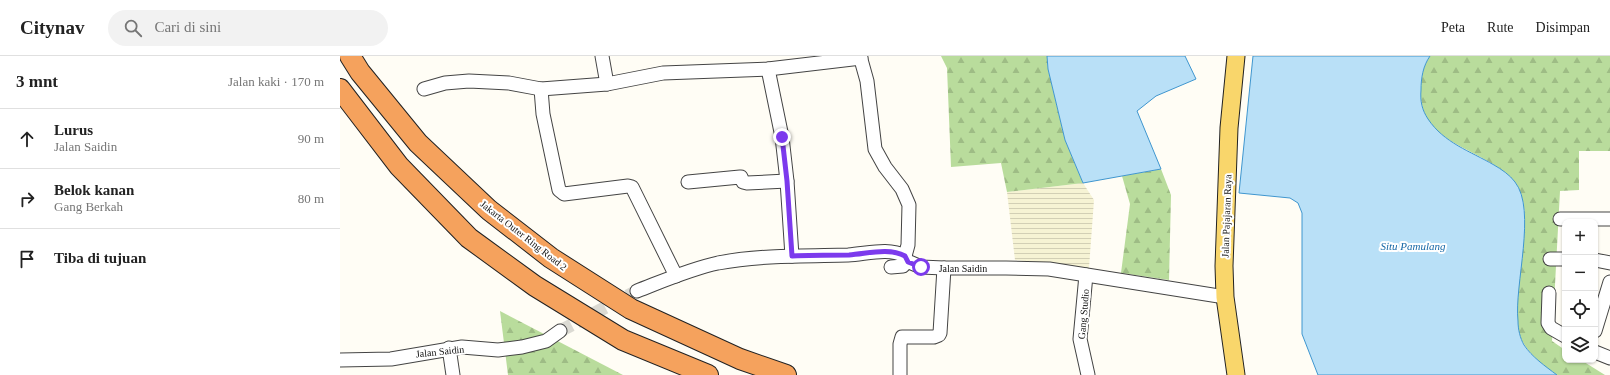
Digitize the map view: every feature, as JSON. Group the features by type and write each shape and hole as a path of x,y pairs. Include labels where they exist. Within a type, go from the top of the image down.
{"highway":[{"name":"Jakarta Outer Ring Road 2","path":"350,56 360,72 418,143 489,210 551,258 631,309 740,359 786,375"},
{"path":"340,89 399,166 470,238 535,286 623,340 708,375"}],"main road":[{"name":"Jalan Pajajaran Raya","path":"1236,56 1229,128 1224,266 1225,297 1236,375"}],"street":[{"path":"602,56 607,84"},
{"path":"424,89 445,83 469,81 509,83 541,89 607,84 663,73 768,69 861,57 867,81 875,149 885,167 902,189 908,205 908,245 906,259 903,266 891,267"},
{"path":"768,69 780,123 787,181 792,256"},
{"path":"541,89 545,121 559,190 564,194 628,186 632,187 676,276"},
{"path":"688,182 740,177 743,182 747,183 787,181"},
{"path":"1560,219 1610,218"},
{"name":"Jalan Saidin","path":"637,291 676,276 719,263 792,256 898,252 906,259 921,267 1049,269 1225,297"},
{"path":"1550,258 1562,258"},
{"path":"1598,261 1610,263"},
{"path":"900,375 900,344 902,337 934,338 940,333 944,268"},
{"name":"Gang Studio","path":"1086,275 1080,339 1088,375"},
{"path":"1596,327 1610,282"},
{"path":"1549,292 1548,323 1550,328 1562,334"},
{"name":"Jalan Saidin","path":"340,360 390,359 462,347 498,350 522,347 546,341 560,331"},
{"path":"449,348 453,375"},
{"path":"1598,353 1610,358"}],"shaded area":[{"path":"1083,183 1094,200 1089,268 1015,260 1007,192"}],"green space":[{"path":"941,56 1047,56 1048,69 1065,140 1083,183 1007,192 1001,163 951,167 947,68"},
{"path":"1430,56 1610,56 1610,151 1579,151 1579,190 1560,191 1552,341 1562,348 1562,363 1586,363 1605,375 1557,375 1550,371 1536,358 1524,344 1518,330 1516,314 1525,217 1521,194 1516,184 1508,175 1492,163 1450,140 1438,131 1428,120 1422,107 1421,86 1424,68"},
{"path":"1161,169 1171,195 1169,280 1121,273 1130,204 1122,176"},
{"path":"500,311 623,375 508,375"}],"water":[{"path":"1047,56 1185,56 1196,79 1156,96 1137,111 1161,169 1083,183 1065,140 1048,69"},
{"name":"Situ Pamulang","path":"1253,56 1430,56 1421,81 1421,102 1426,116 1434,127 1450,140 1502,170 1515,182 1521,195 1524,210 1525,229 1518,306 1520,336 1527,349 1539,361 1557,375 1318,375 1302,334 1302,213 1298,203 1290,198 1239,193"}],"tunnel":[{"path":"560,331 637,291"}],"route":[{"path":"782,137 787,181 792,256 898,252 905,256 908,262 921,267"}]}
